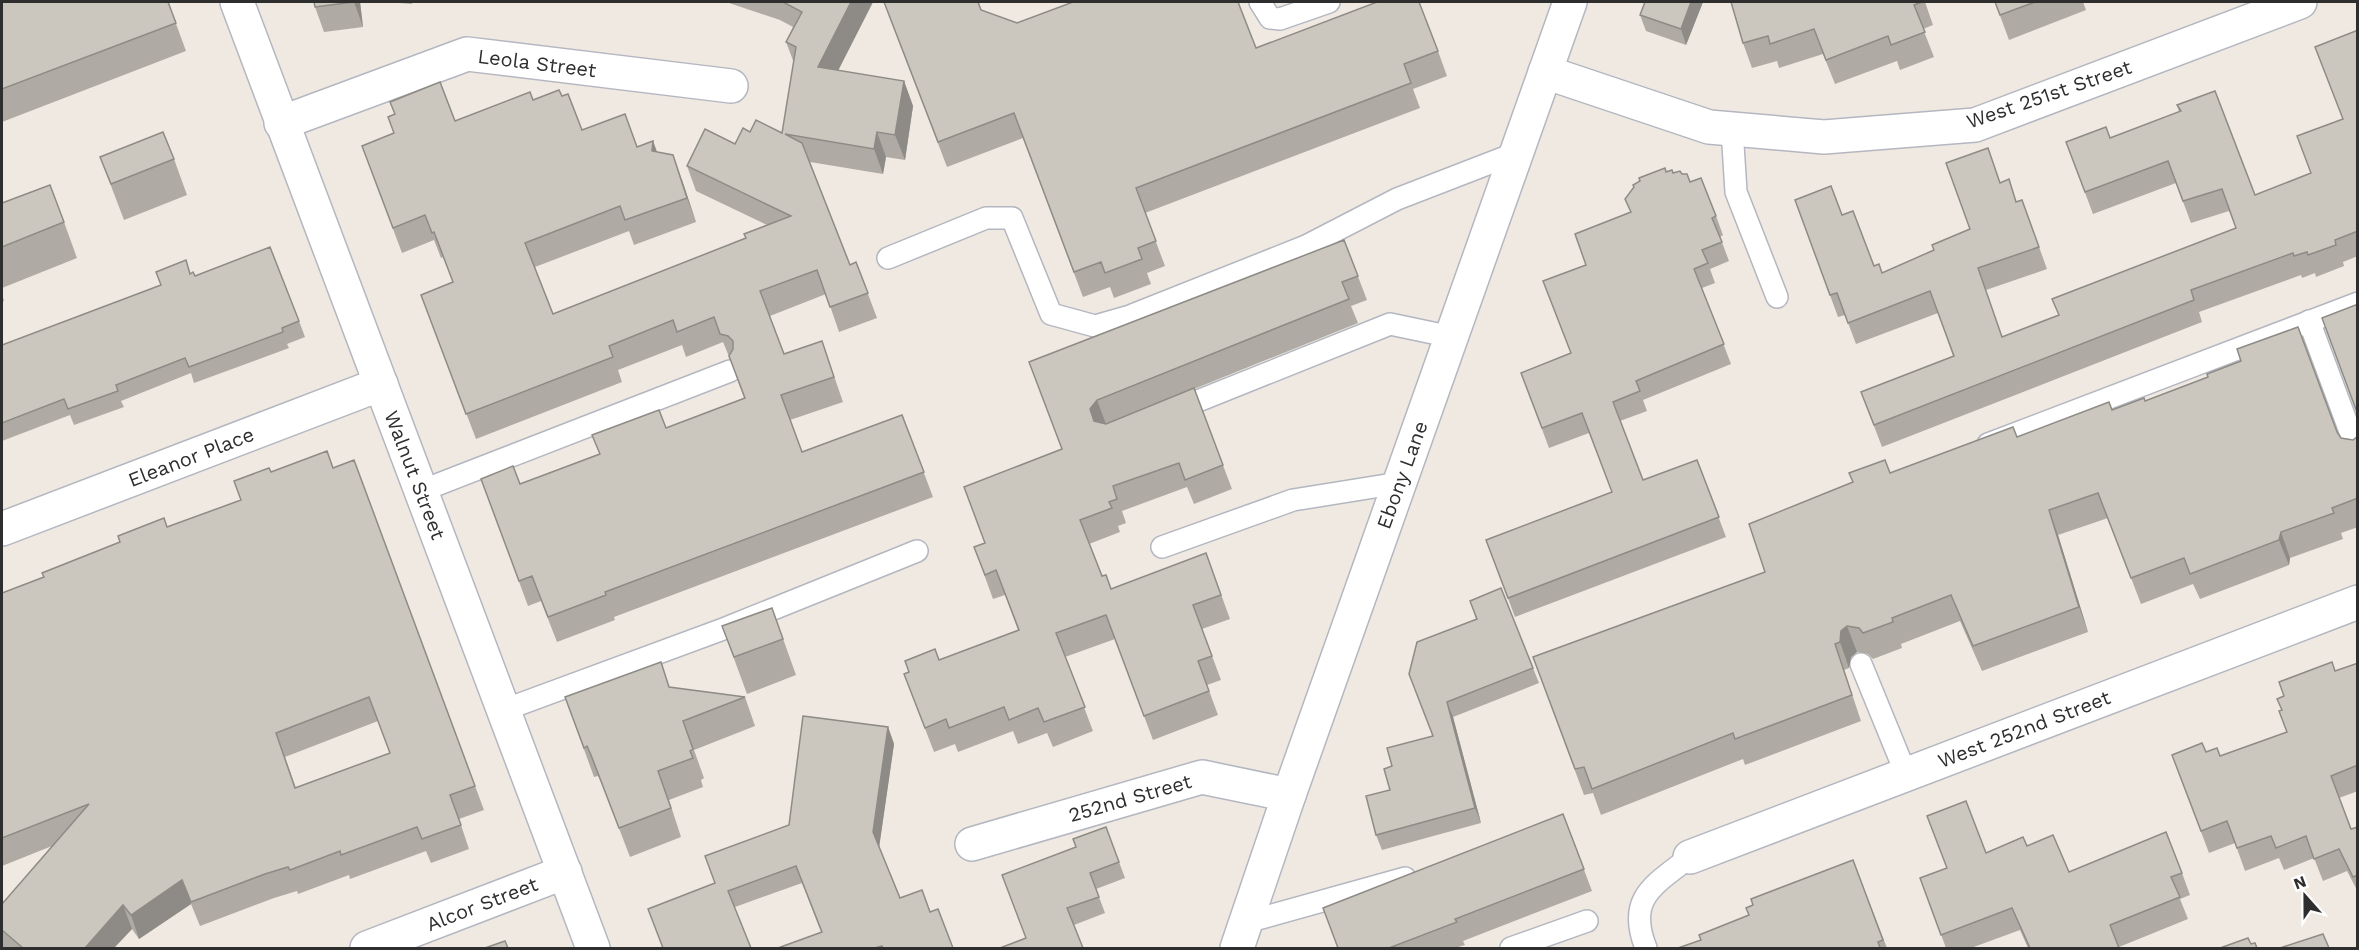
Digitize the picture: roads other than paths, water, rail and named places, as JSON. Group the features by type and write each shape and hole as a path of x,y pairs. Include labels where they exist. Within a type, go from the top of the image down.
{"street":[{"name":"Walnut Street","path":"237,2 593,948"},
{"name":"Ebony Lane","path":"1242,935 1288,795 1570,2"},
{"name":"West 251st Street","path":"1545,72 1709,127 1824,137 1975,125 2300,2"},
{"name":"Leola Street","path":"281,123 466,54 732,86"},
{"name":"Eleanor Place","path":"2,529 381,384"},
{"name":"West 252nd Street","path":"1690,856 2358,602"},
{"name":"252nd Street","path":"972,844 1203,777 1288,795"},
{"name":"Alcor Street","path":"366,948 565,872"}],"lane":[{"path":"1260,2 1270,18 1280,19 1329,2"},
{"path":"1732,129 1736,192 1777,297"},
{"path":"888,258 986,218 1012,218 1051,314 1095,326 1171,302 1306,246 1397,199 1516,153"},
{"path":"1967,452 2358,303"},
{"path":"2309,321 2358,453"},
{"path":"1154,419 1390,324 1452,337"},
{"path":"421,491 730,371"},
{"path":"1162,547 1293,500 1399,483"},
{"path":"504,710 726,628 917,551"},
{"path":"1861,664 1906,774"},
{"path":"1646,948 1639,931 1640,902 1660,880 1690,856"},
{"path":"1242,935 1420,874"},
{"path":"1511,948 1587,921"}]}
